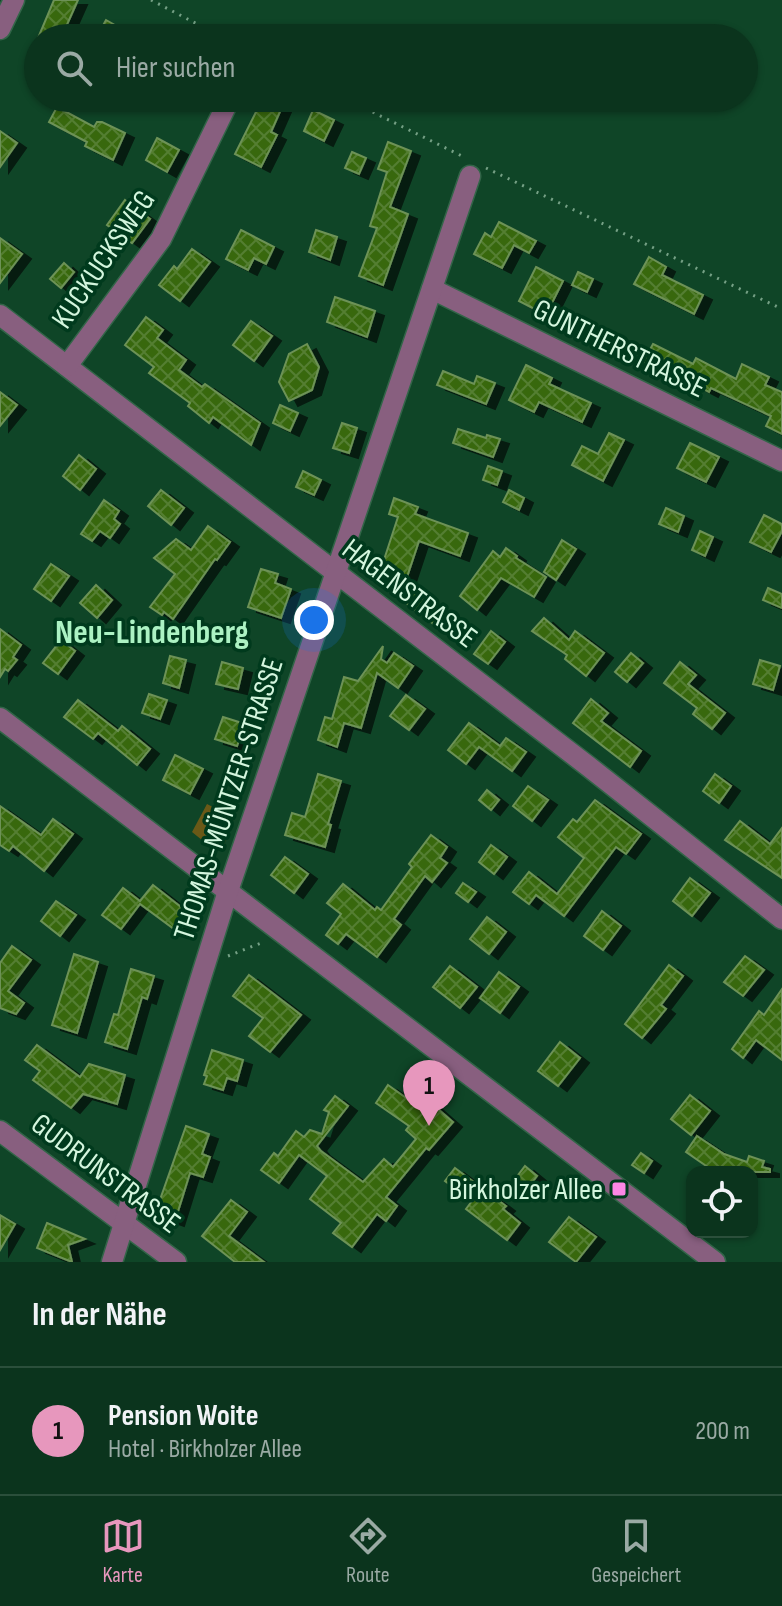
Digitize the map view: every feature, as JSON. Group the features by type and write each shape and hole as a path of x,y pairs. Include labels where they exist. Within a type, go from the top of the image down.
{"street":[{"path":"0,29 14,0"},
{"name":"KUCKUCKSWEG","path":"67,366 161,239 223,112"},
{"name":"THOMAS-MÜNTZER-STRASSE","path":"112,1262 228,891 470,176"},
{"name":"GUNTHERSTRASSE","path":"432,289 782,461"},
{"name":"HAGENSTRASSE","path":"0,315 588,766 782,919"},
{"path":"0,718 715,1262"},
{"name":"GUDRUNSTRASSE","path":"0,1131 176,1262"}],"path":[{"path":"151,0 197,24"},
{"path":"373,112 782,309"},
{"path":"217,960 261,943"}],"shaded area":[{"path":"207,804 234,818 224,845 213,849 192,832"}],"building":[{"path":"54,0 78,0 67,24 44,24"},
{"path":"54,112 66,112 94,127 97,122 102,122 125,133 113,160 49,122"},
{"path":"256,112 280,112 271,132 277,135 261,167 235,154"},
{"path":"312,112 334,120 324,141 304,131"},
{"path":"0,131 17,143 0,167"},
{"path":"157,138 179,150 167,172 146,160"},
{"path":"388,142 411,151 390,207 408,214 383,285 359,276 377,228 370,226 387,172 378,169"},
{"path":"352,152 366,158 359,174 345,168"},
{"path":"125,200 150,219 132,243 107,225"},
{"path":"499,222 536,241 529,253 514,245 502,268 474,254 485,233 491,237"},
{"path":"241,230 274,247 266,264 254,258 248,270 226,259"},
{"path":"316,230 337,237 330,260 309,252"},
{"path":"0,238 22,254 0,283"},
{"path":"192,249 210,262 180,301 159,285 174,266 177,269"},
{"path":"649,257 666,267 662,275 703,295 694,314 634,284"},
{"path":"64,263 74,272 61,288 50,279"},
{"path":"536,267 563,281 546,315 519,301"},
{"path":"578,272 593,279 587,292 572,285"},
{"path":"335,297 375,311 367,337 327,322"},
{"path":"146,317 163,330 157,338 186,360 179,370 202,387 205,384 260,423 251,445 213,417 209,423 188,406 190,403 149,373 154,367 125,345"},
{"path":"251,321 272,336 254,361 233,345"},
{"path":"307,344 319,367 312,390 289,401 279,382 289,354"},
{"path":"653,344 693,364 696,358 736,379 742,364 769,377 765,385 782,392 782,434 766,426 771,416 711,388 709,392 665,369 663,372 643,362"},
{"path":"526,365 552,378 549,384 591,403 582,422 539,402 534,412 509,400"},
{"path":"443,371 474,384 477,376 495,383 486,404 437,385"},
{"path":"0,392 17,405 0,426"},
{"path":"280,405 298,413 290,431 273,423"},
{"path":"342,423 357,428 349,453 333,448"},
{"path":"458,429 500,439 493,457 453,443"},
{"path":"609,433 624,440 603,481 572,465 582,446 598,454"},
{"path":"690,443 719,457 706,482 677,468"},
{"path":"79,455 96,469 80,490 63,476"},
{"path":"488,466 502,471 497,485 483,480"},
{"path":"303,471 321,480 314,495 296,487"},
{"path":"161,490 184,508 171,525 148,506"},
{"path":"509,490 524,498 519,510 503,502"},
{"path":"394,498 418,507 415,514 468,533 460,556 419,541 407,577 381,569 398,517 389,514"},
{"path":"104,500 119,511 114,519 120,524 110,538 100,531 92,541 81,534"},
{"path":"666,508 684,516 678,532 659,524"},
{"path":"764,515 782,524 782,531 771,552 750,542"},
{"path":"208,526 230,542 173,619 164,612 162,615 150,607 175,574 154,558 176,539 191,550"},
{"path":"700,531 713,537 705,556 692,550"},
{"path":"562,540 576,549 556,580 544,572"},
{"path":"506,548 546,577 534,597 501,578 477,610 460,596 493,551 500,557"},
{"path":"51,564 69,576 51,601 34,589"},
{"path":"261,569 278,574 275,583 291,589 281,618 248,607"},
{"path":"96,585 112,600 97,618 80,603"},
{"path":"408,588 443,615 435,625 400,598"},
{"path":"768,588 782,594 782,608 763,600"},
{"path":"544,618 569,640 575,631 604,653 586,676 565,659 567,655 532,631"},
{"path":"0,629 21,645 13,657 17,660 0,677"},
{"path":"491,631 505,642 488,664 474,654"},
{"path":"61,640 75,651 58,674 43,663"},
{"path":"383,646 381,659 387,663 394,653 413,666 398,688 377,673 361,728 344,723 337,747 318,740 325,717 332,719 344,677 358,681"},
{"path":"631,653 643,663 627,682 615,672"},
{"path":"170,656 186,660 179,688 163,683"},
{"path":"760,660 780,666 773,690 753,684"},
{"path":"222,662 243,668 238,689 216,684"},
{"path":"680,662 696,675 688,684 725,713 712,729 693,714 697,708 664,683"},
{"path":"149,694 167,700 160,719 142,713"},
{"path":"406,695 425,709 409,730 390,716"},
{"path":"591,699 608,713 601,721 641,751 630,767 573,723"},
{"path":"78,700 118,731 122,726 150,749 137,765 98,733 93,739 64,717"},
{"path":"223,717 245,724 237,746 215,739"},
{"path":"469,723 500,746 506,738 526,752 512,771 479,747 466,764 448,750"},
{"path":"175,755 203,769 190,794 163,780"},
{"path":"318,774 341,781 328,824 331,825 325,847 285,835 292,813 305,817"},
{"path":"715,774 731,786 719,803 703,791"},
{"path":"528,786 548,800 532,821 513,806"},
{"path":"487,790 499,800 491,810 479,800"},
{"path":"595,800 641,834 626,854 616,847 564,916 536,895 529,904 513,892 529,872 557,894 584,858 558,837 573,819 577,822"},
{"path":"0,806 41,835 53,819 73,834 44,871 13,846 9,851 0,845"},
{"path":"740,821 770,844 782,828 782,878 725,840"},
{"path":"431,835 447,847 440,858 447,863 432,882 425,876 394,919 401,925 377,957 346,934 338,944 326,935 341,914 327,903 343,884 375,910 377,907 381,910"},
{"path":"491,845 507,857 494,874 479,862"},
{"path":"285,857 308,874 294,893 271,875"},
{"path":"690,878 710,893 692,916 673,901"},
{"path":"463,883 476,892 468,902 456,893"},
{"path":"153,885 191,915 178,932 140,904 121,929 102,915 123,888 140,901"},
{"path":"56,901 76,915 60,936 41,921"},
{"path":"602,911 621,926 603,950 584,936"},
{"path":"487,917 506,932 489,954 470,939"},
{"path":"12,946 31,960 8,991 24,1003 16,1014 0,1008 0,963"},
{"path":"74,954 98,962 77,1033 52,1025"},
{"path":"745,956 764,970 743,996 724,982"},
{"path":"669,965 683,976 661,1005 666,1009 642,1038 625,1024"},
{"path":"450,966 477,987 460,1008 433,987"},
{"path":"131,969 154,976 147,999 142,997 127,1049 105,1042 114,1014 118,1015"},
{"path":"499,972 519,987 500,1013 480,998"},
{"path":"249,975 301,1015 270,1052 249,1036 263,1018 233,996"},
{"path":"782,989 782,1060 756,1040 743,1058 732,1049 759,1011 764,1015"},
{"path":"560,1042 580,1058 558,1086 538,1071"},
{"path":"37,1045 80,1077 89,1064 125,1075 117,1104 83,1094 71,1108 33,1080 40,1071 25,1060"},
{"path":"212,1050 243,1060 237,1081 227,1078 223,1090 204,1084"},
{"path":"388,1085 423,1110 430,1102 453,1122 429,1150 426,1148 386,1197 397,1206 386,1221 377,1214 352,1247 333,1233 341,1223 310,1199 327,1176 299,1155 279,1183 261,1170 274,1153 278,1156 296,1131 304,1137 310,1130 322,1134 329,1112 324,1110 335,1096 348,1106 317,1146 321,1151 363,1182 384,1159 393,1167 416,1139 406,1130 409,1126 376,1103"},
{"path":"690,1095 710,1111 691,1135 671,1119"},
{"path":"186,1126 209,1134 202,1154 210,1157 203,1177 190,1173 175,1221 155,1214"},
{"path":"697,1136 724,1154 747,1162 749,1156 764,1161 762,1167 770,1169 770,1172 758,1172 758,1166 706,1166 686,1152"},
{"path":"641,1153 652,1161 644,1173 632,1165"},
{"path":"525,1166 537,1176 525,1192 512,1183"},
{"path":"455,1168 506,1206 503,1209 520,1223 507,1240 466,1209 472,1201 445,1181"},
{"path":"231,1200 247,1212 229,1236 264,1262 235,1262 202,1236"},
{"path":"0,1215 15,1224 0,1250"},
{"path":"569,1217 596,1237 576,1262 549,1242"},
{"path":"47,1223 85,1239 68,1245 72,1262 37,1248"}],"place":[{"name":"Pension Woite","path":"429,1126"},
{"name":"Birkholzer Allee","path":"619,1189"}],"district":[{"name":"Neu-Lindenberg","path":"152,631"}]}
